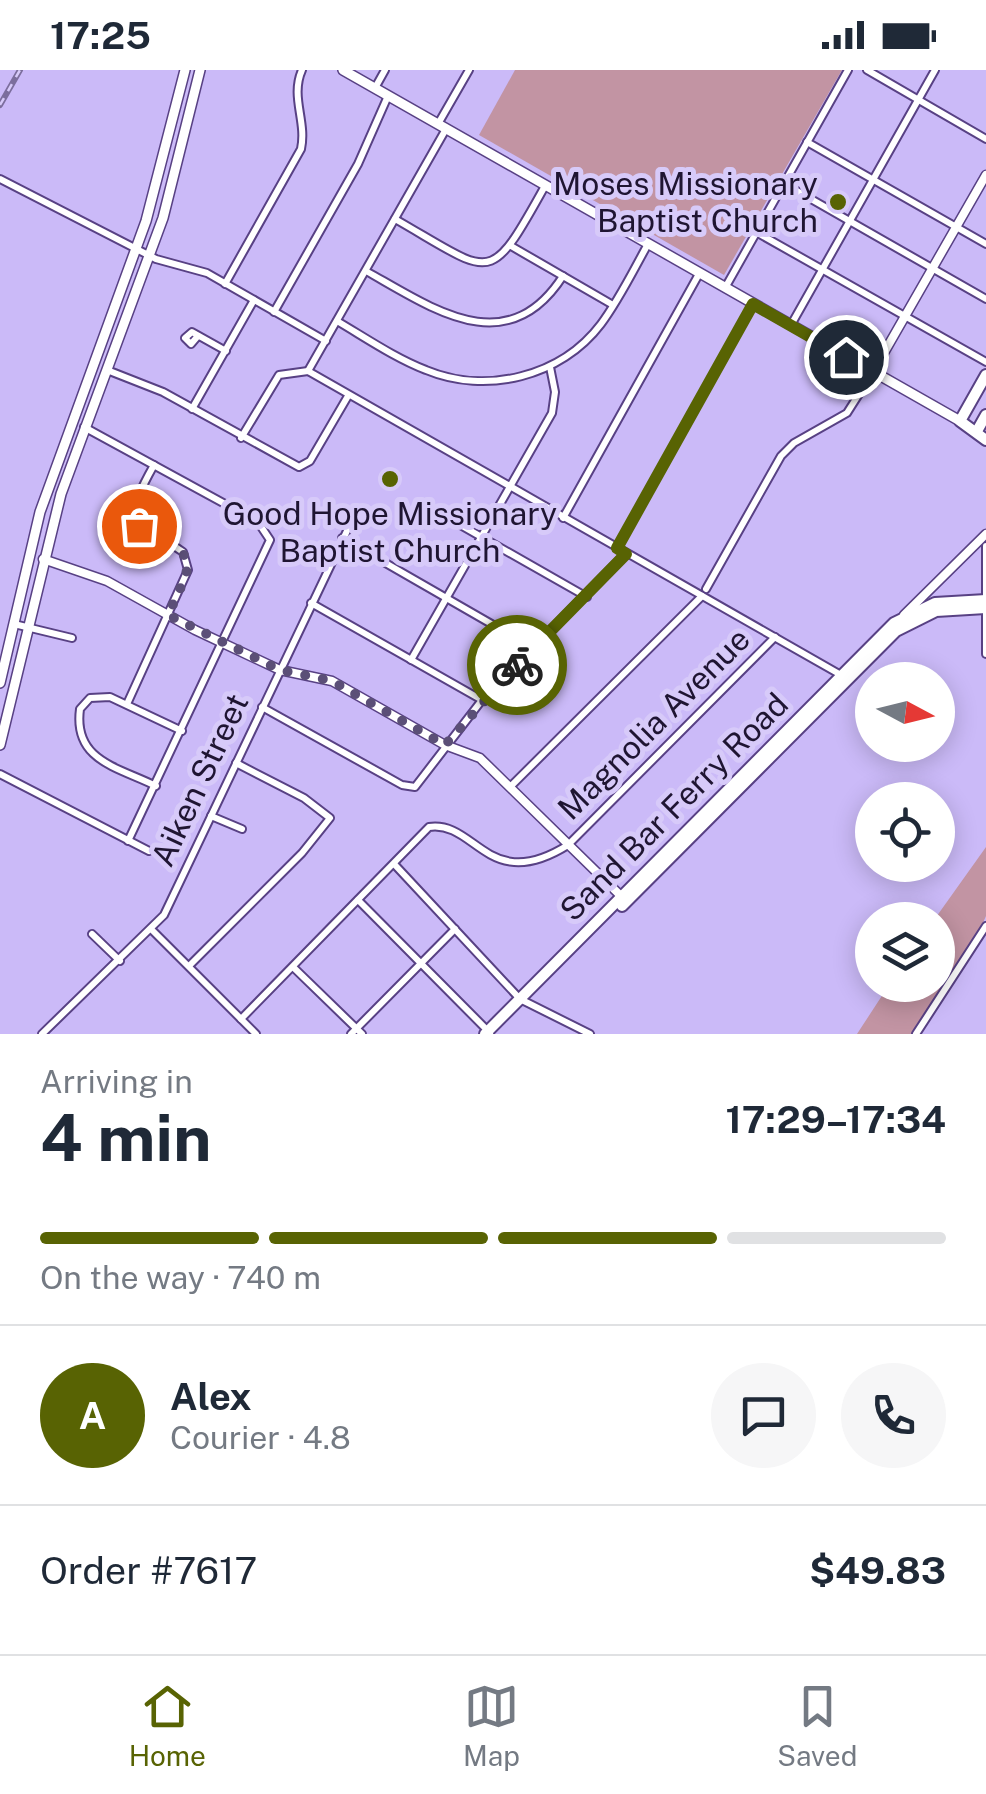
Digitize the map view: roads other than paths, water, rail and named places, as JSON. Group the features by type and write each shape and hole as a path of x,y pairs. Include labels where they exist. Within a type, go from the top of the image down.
{"main road":[{"path":"0,683 24,572 64,437 158,182 185,70"},
{"path":"0,745 43,559 78,442 150,256 172,186 200,70"},
{"path":"343,70 983,435 986,415"},
{"path":"178,101 194,104"},
{"path":"158,182 172,186"},
{"path":"112,312 127,320"},
{"path":"960,421 986,375"},
{"path":"79,396 94,402"},
{"path":"64,437 78,442"},
{"path":"24,572 38,576"},
{"path":"902,618 935,603 985,604"},
{"name":"Sand Bar Ferry Road","path":"844,678 884,642 927,614 985,604"},
{"name":"Sand Bar Ferry Road","path":"489,1033 902,618"}],"street":[{"path":"225,284 301,149 303,124 296,90 302,70"},
{"path":"375,88 385,70"},
{"path":"308,371 395,219 469,70"},
{"path":"725,288 848,70"},
{"path":"867,70 986,139"},
{"path":"790,325 935,70"},
{"path":"274,312 358,164 388,96"},
{"path":"807,142 986,244"},
{"path":"510,786 704,593 780,456 794,442 846,413 986,175"},
{"path":"0,179 150,256 225,284 326,341"},
{"path":"784,184 986,299"},
{"path":"395,219 474,262 497,260 511,246 545,186"},
{"path":"756,232 986,362"},
{"path":"337,321 410,363 448,378 498,381 550,367 590,336 648,244"},
{"path":"511,246 613,305"},
{"path":"366,270 449,317 482,323 529,310 563,276"},
{"path":"563,518 700,274"},
{"path":"192,408 254,300"},
{"path":"617,548 753,304"},
{"path":"197,337 226,351"},
{"path":"412,660 552,413 556,392 550,367"},
{"path":"106,370 192,408 290,464 303,466 348,396"},
{"path":"241,438 279,374 308,371 626,554 704,593 844,678"},
{"path":"84,426 258,522 268,533 265,556 128,841"},
{"path":"126,704 186,576 188,560 178,548 139,526 134,513 135,501 154,464"},
{"path":"427,506 587,596"},
{"name":"Aiken Street","path":"42,1034 152,930 211,816 356,512"},
{"path":"902,618 986,534"},
{"path":"342,538 535,649"},
{"path":"986,546 986,654"},
{"path":"262,706 411,788 426,777 445,745 482,700 626,554"},
{"path":"43,559 87,572 280,670 332,681 445,745 480,758 624,899"},
{"path":"310,603 482,700"},
{"path":"13,624 72,638"},
{"name":"Magnolia Avenue","path":"568,845 775,637"},
{"path":"156,786 96,757 83,746 79,724 84,703 99,696 126,704 182,731"},
{"path":"190,966 302,852 318,827 330,818 315,811 304,798 236,762"},
{"path":"0,774 149,851"},
{"path":"211,816 242,828"},
{"path":"241,1019 395,864 420,833 435,825 504,861 528,861 568,845"},
{"path":"395,864 524,999 590,1034"},
{"path":"358,900 489,1033"},
{"path":"916,1034 986,926"},
{"path":"293,967 356,1032 455,929"},
{"path":"152,930 256,1034"},
{"path":"92,934 120,961"}],"railway":[{"path":"0,105 20,70"}],"place":[{"name":"Moses Missionary Baptist Church","path":"838,202"},
{"name":"Good Hope Missionary Baptist Church","path":"390,479"}]}
